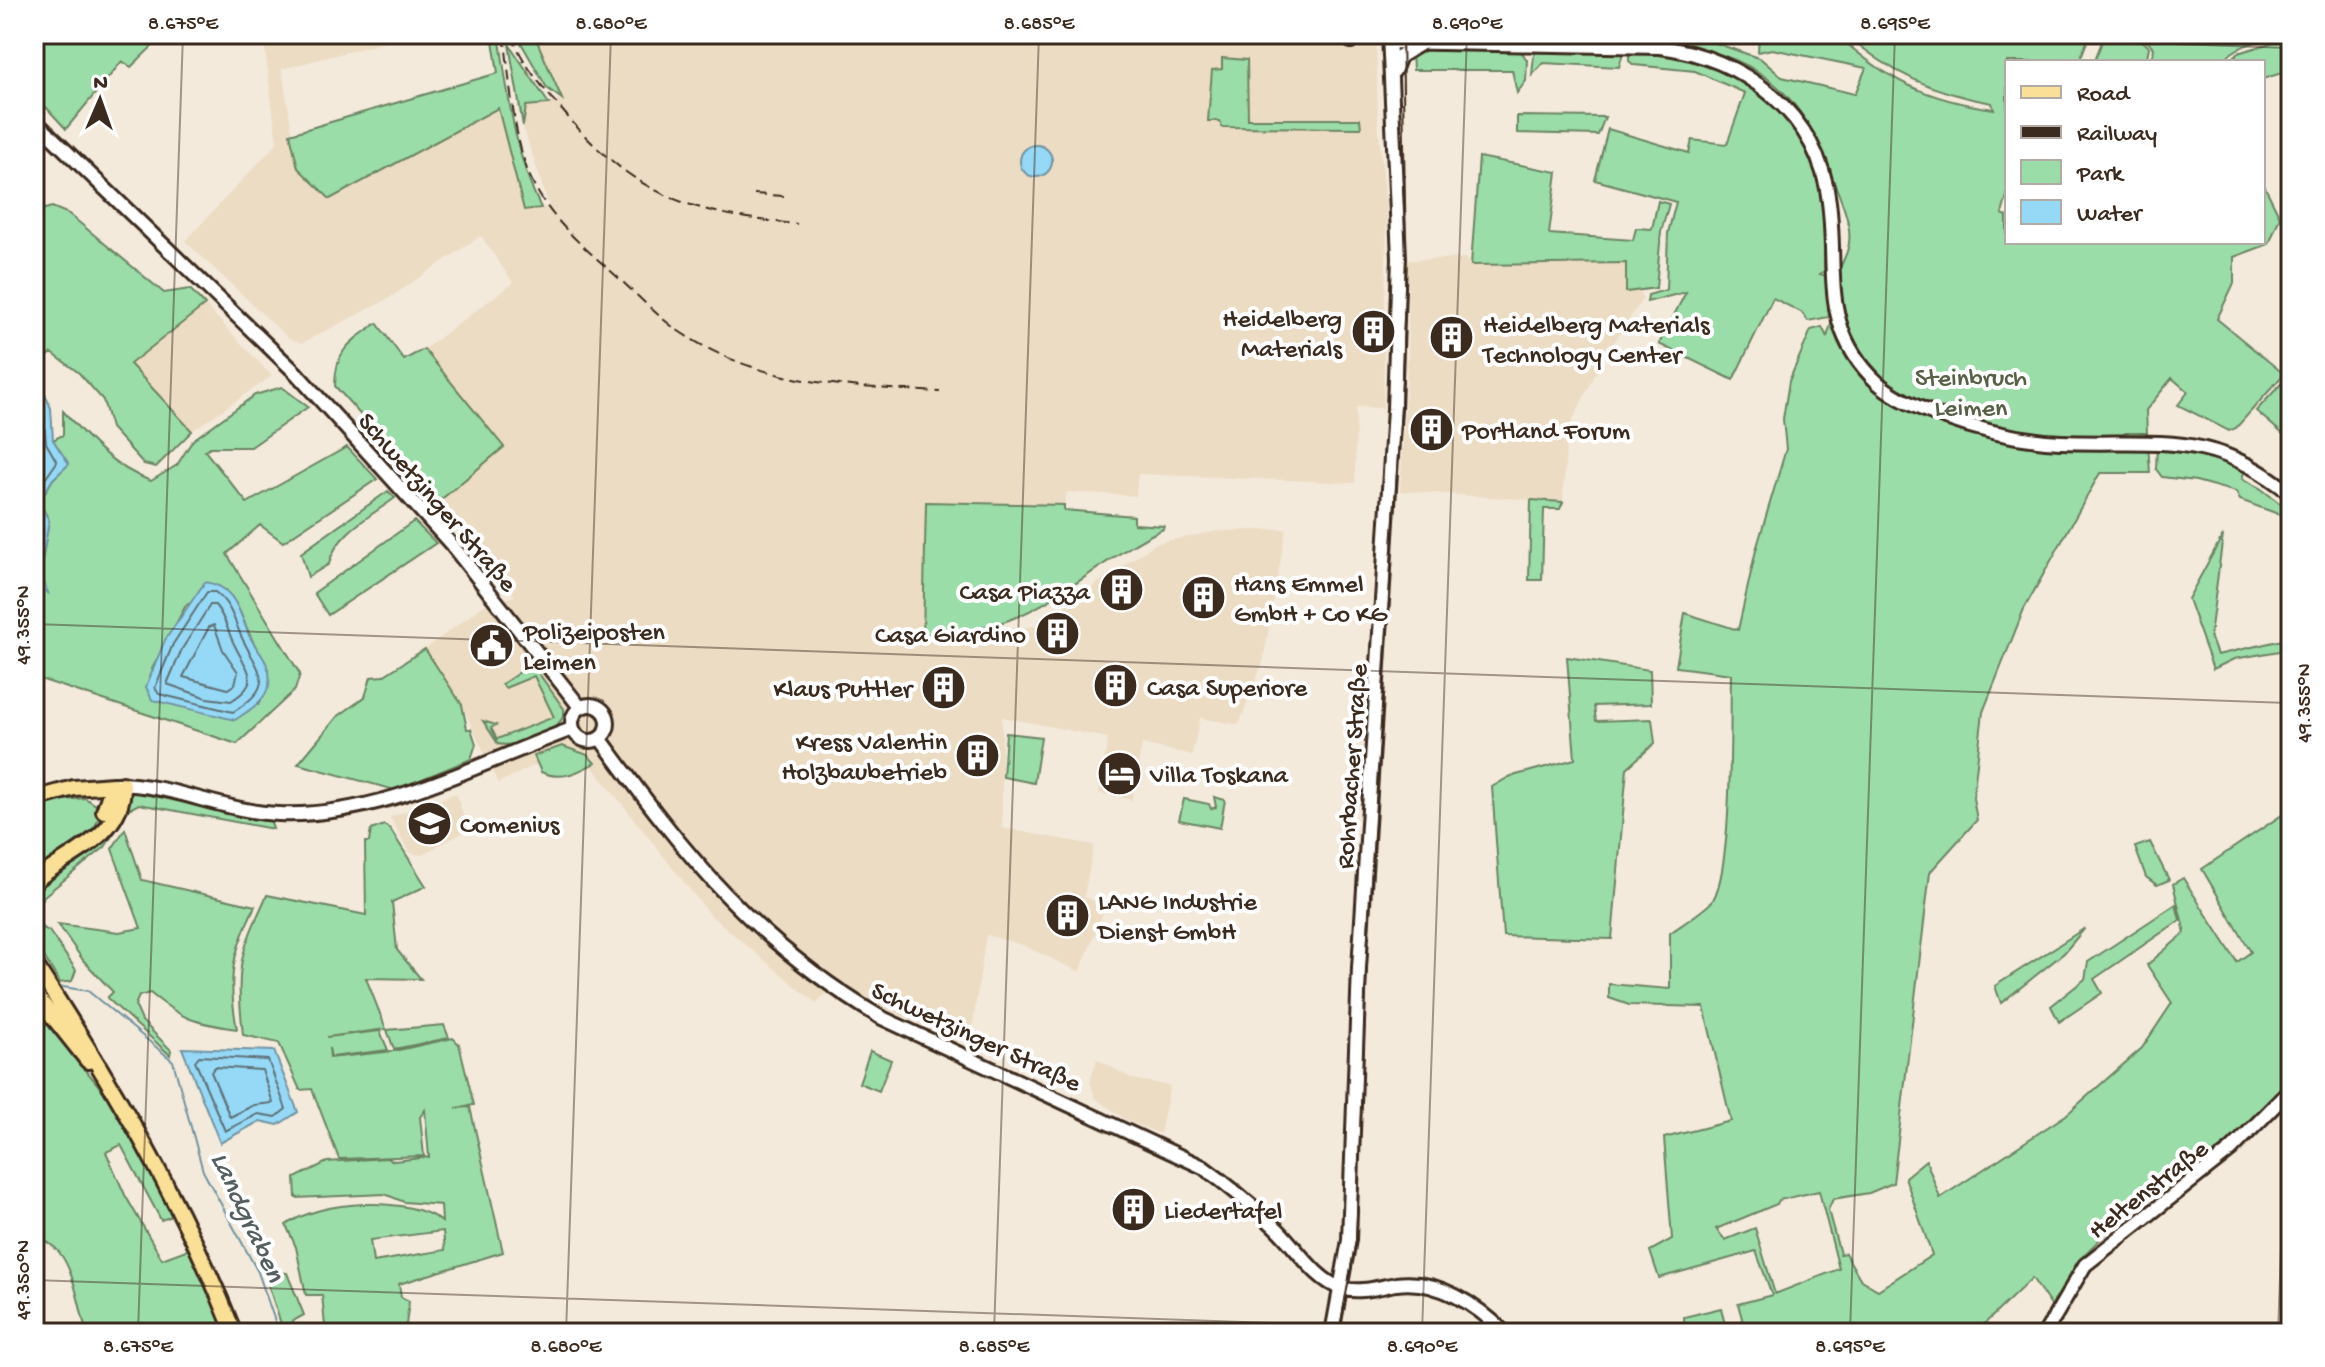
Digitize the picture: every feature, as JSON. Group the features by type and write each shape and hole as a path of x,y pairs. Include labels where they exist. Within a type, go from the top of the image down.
{"main road":[{"path":"1389,38 1641,46 1685,51 1728,64 1765,88 1798,123 1814,153 1828,190 1831,290 1840,328 1865,370 1895,395 1935,414 1994,433 2043,441 2159,440 2212,450 2264,473 2291,494"},
{"name":"Rohrbacher Straße","path":"1332,1333 1349,1240 1359,968 1394,409 1399,258 1389,38"},
{"path":"1391,76 1400,56 1428,40"},
{"name":"Schwetzinger Straße","path":"34,120 223,299 321,401 451,544 580,707"},
{"path":"594,705 605,713 607,727 600,738 585,740 572,729 572,719 580,707 594,705"},
{"path":"34,799 57,792 118,784 166,790 255,811 326,812 351,809 413,790 572,729"},
{"name":"Schwetzinger Straße","path":"600,738 704,874 743,915 817,977 880,1017 1203,1167 1243,1196 1322,1276 1342,1289"},
{"path":"99,835 104,811 118,784"},
{"path":"37,877 79,853 108,828 118,784"},
{"path":"57,792 88,795 104,811"},
{"path":"34,963 116,1095 187,1220 234,1333"},
{"path":"34,993 116,1095"},
{"name":"Heltenstraße","path":"2045,1333 2085,1265 2231,1150 2291,1089"},
{"path":"1342,1289 1369,1290 1410,1283 1433,1285 1450,1293 1505,1333"}],"shaded area":[{"path":"263,34 396,34 390,41 282,69 298,168 330,199 498,107 525,210 549,207 523,126 526,106 562,99 534,34 1376,34 1378,121 1387,218 1383,408 1356,407 1355,483 1138,474 1136,496 1067,492 1064,505 926,503 922,636 1036,626 1156,543 1217,531 1286,529 1263,662 1239,725 1200,718 1192,755 1142,744 1132,800 1099,793 1108,738 1002,717 1002,828 1094,845 1084,897 1106,905 1080,972 1022,945 986,935 970,1044 831,986 817,1004 710,915 587,760 569,749 498,783 462,705 425,649 484,605 515,596 438,502 504,447 424,349 513,283 481,236 388,299 302,343 288,338 185,241 277,143"},
{"path":"1465,258 1471,265 1626,263 1626,292 1639,291 1643,298 1603,359 1567,432 1563,502 1400,491 1408,349 1408,260"},
{"path":"205,305 272,376 192,431 130,364"},
{"name":"Comenius","path":"456,793 468,830 421,855 410,853 390,817"},
{"path":"1097,1059 1133,1079 1170,1086 1160,1134 1126,1120 1095,1098 1090,1082"}],"green space":[{"path":"34,34 165,34 131,67 122,61 66,129 34,94"},
{"path":"492,34 499,34 518,145 541,208 524,210 498,108 330,199 298,168 290,134 498,73"},
{"path":"516,34 534,34 562,99 547,88"},
{"name":"Steinbruch Leimen","path":"1639,34 1693,35 1761,59 1782,77 1855,94 1866,68 1772,49 1758,52 1759,34 1836,34 1890,76 1948,100 1994,109 1992,103 1932,87 1896,70 1846,34 2090,34 2080,60 2005,60 2005,203 2002,214 2005,215 2005,244 2265,244 2265,187 2280,217 2269,244 2234,257 2234,283 2217,319 2284,374 2236,428 2229,431 2178,405 2188,392 2172,378 2146,410 2147,433 2125,433 2116,446 2148,444 2150,473 2100,473 2024,609 1983,712 1973,798 1977,820 1930,872 1893,1183 1869,1193 1833,1199 1828,1210 1840,1254 1845,1253 1861,1280 1878,1290 1932,1255 1905,1177 1926,1160 1940,1198 2066,1115 2142,1048 2172,1003 2147,965 2185,933 2173,884 2183,878 2237,962 2251,952 2202,869 2291,809 2291,1081 2245,1128 2139,1207 2089,1250 2052,1307 2032,1278 1975,1333 1746,1333 1738,1304 1772,1295 1756,1251 1659,1278 1650,1251 1672,1239 1664,1138 1731,1121 1704,1007 1629,1005 1609,998 1609,984 1670,989 1670,933 1713,900 1724,857 1727,826 1731,674 1676,667 1685,613 1738,630 1756,550 1786,449 1783,419 1789,381 1811,330 1822,327 1827,337 1835,311 1828,309 1829,317 1808,321 1801,312 1773,298 1733,380 1659,344 1686,292 1647,302 1648,295 1666,290 1668,233 1676,202 1595,180 1608,129 1689,153 1692,140 1727,144 1745,93 1695,71 1634,65 1629,61 1629,54 1675,55 1703,60 1744,77 1762,91 1792,124 1813,164 1823,217 1824,271 1820,274 1835,278 1849,243 1844,207 1816,138 1780,89 1734,59 1674,44 1638,39","holes":["1819,1191 1839,1269 1775,1294 1755,1228 1725,1240 1716,1229 1777,1204 1779,1200"]},
{"path":"2105,34 2129,35 2149,47 2146,60 2095,60"},
{"path":"2140,34 2283,34 2242,47 2225,60 2152,60 2154,48"},
{"path":"2291,37 2291,70 2265,78 2265,60 2231,60 2238,53"},
{"path":"509,44 549,104 526,106 523,126"},
{"path":"1428,47 1518,47 1527,60 1526,81 1517,93 1512,70 1413,70 1412,51"},
{"path":"1539,48 1623,53 1619,67 1543,63 1532,75 1534,55"},
{"path":"1222,58 1247,60 1248,119 1360,119 1361,128 1222,127 1220,121 1208,121 1212,70 1222,69"},
{"path":"1517,116 1605,117 1598,135 1517,133"},
{"path":"1479,157 1557,172 1549,234 1633,240 1636,228 1652,229 1658,201 1669,204 1661,232 1656,288 1626,292 1626,263 1471,265"},
{"path":"52,207 69,214 164,293 190,289 205,305 130,364 192,431 156,467 144,464 111,428 103,400 79,373 52,353 38,364 34,359 34,212"},
{"path":"377,323 404,360 424,349 504,447 438,502 335,386 338,364 346,348"},
{"path":"2291,373 2291,441 2256,411"},
{"path":"282,387 308,407 251,447 210,447 205,451 247,503 347,447 377,479 283,542 260,525 227,554 300,674 295,690 237,744 34,677 34,585 47,591 40,573 49,520 39,502 53,479 68,464 53,440 63,435 63,411 113,461 151,481 177,465 193,440 255,395","holes":["226,590 267,668 268,682 258,705 152,669 186,605"]},
{"path":"2157,445 2215,456 2245,470 2242,479 2286,508 2281,515 2240,500 2236,492 2196,481 2162,477 2156,469"},
{"path":"388,491 395,498 347,534 329,564 308,577 301,553"},
{"path":"1531,500 1563,502 1560,509 1544,509 1542,580 1529,580"},
{"path":"926,502 1064,505 1064,510 1134,516 1134,524 1164,526 1029,611 988,626 923,635"},
{"path":"414,521 436,543 328,615 314,593"},
{"path":"2223,535 2210,636 2217,655 2291,638 2291,649 2234,659 2213,669 2188,599"},
{"path":"425,649 462,705 467,729 471,729 476,744 471,759 395,790 298,764 337,717 365,697 371,677 383,676"},
{"path":"1567,657 1650,670 1651,704 1594,706 1596,721 1652,719 1655,743 1627,768 1612,939 1503,936 1492,787 1509,777 1575,759"},
{"path":"532,664 564,709 563,717 550,731 528,741 498,744 483,721 496,725 491,728 497,739 554,717 534,676 505,688 502,684"},
{"path":"1006,733 1041,737 1034,783 1003,777"},
{"path":"562,746 588,755 595,763 562,776 541,772 534,756"},
{"path":"133,792 262,816 271,822 273,829 139,804 129,809 105,847 44,896 34,922 34,890 104,840 125,797"},
{"path":"1214,797 1225,800 1220,828 1179,820 1184,799 1209,804 1211,809 1216,807"},
{"path":"85,798 96,805 100,815 89,841 34,872 34,803"},
{"path":"384,825 390,829 426,886 392,902 397,950 421,979 366,978 386,1029 327,1037 380,1031 388,1050 331,1057 329,1048 330,1058 394,1051 453,1038 459,1044 474,1105 456,1108 470,1107 503,1252 399,1284 401,1297 409,1301 405,1333 330,1333 325,1326 322,1295 306,1295 296,1247 286,1225 320,1210 364,1204 409,1208 427,1213 442,1222 441,1205 404,1202 385,1194 296,1198 295,1178 327,1162 429,1157 425,1110 420,1117 424,1156 339,1159 312,1089 300,1090 279,1043 243,1035 240,977 245,949 267,895 366,915 365,842 369,842 371,830","holes":["443,1231 445,1250 373,1262 370,1240"]},
{"path":"125,829 142,880 255,906 241,938 234,966 232,995 237,1029 190,1019 150,993 139,996 135,1005 142,1021 171,1050 170,1055 107,998 113,992 83,960 58,924 119,932 141,928 112,849"},
{"path":"2150,842 2169,880 2157,885 2146,877 2135,847"},
{"path":"2176,904 2180,920 2094,979 2102,993 2059,1022 2051,1006 2085,979 2088,962"},
{"path":"39,926 49,931 76,970 72,981 60,983 34,940 34,930"},
{"path":"2085,928 2064,953 2001,1003 1995,986"},
{"path":"34,1008 124,1116 178,1214 161,1220 121,1145 106,1152 125,1195 162,1259 194,1247 228,1333 87,1333 73,1280 64,1260 57,1249 34,1232"},
{"path":"444,1025 449,1038 394,1049 387,1030"},
{"path":"870,1051 891,1060 879,1091 859,1083"},
{"path":"264,1272 287,1273 304,1315 291,1322 295,1333 284,1333"},
{"path":"1721,1308 1727,1333 1685,1333 1684,1317"}],"water":[{"path":"1036,145 1047,150 1052,161 1047,172 1036,177 1025,172 1020,161 1025,150"},
{"path":"34,384 41,385 51,408 53,440 69,464 53,479 39,502 49,520 40,573 48,593 34,585"},
{"path":"205,582 215,584 229,594 269,670 269,685 264,696 235,720 152,700 146,687 165,640"},
{"path":"182,1048 274,1051 298,1112 278,1125 260,1121 220,1143"}],"waterway":[{"name":"Landgraben","path":"63,987 88,991 173,1061 203,1171 258,1272 279,1333"}],"tram line":[{"path":"1339,1333 1356,1240 1369,912 1401,406 1406,258 1402,34"}],"railway":[{"path":"504,34 518,139 535,188 576,239 669,324 708,348 772,373 837,385 940,392"},
{"path":"511,34 527,65 562,110 588,139 639,181 694,206 759,220 797,224"},
{"path":"754,194 784,196"}],"place":[{"name":"Heidelberg Materials","path":"1373,332"},
{"name":"Heidelberg Materials Technology Center","path":"1452,338"},
{"name":"Portland Forum","path":"1431,429"},
{"name":"Casa Piazza","path":"1121,590"},
{"name":"Hans Emmel GmbH + Co KG","path":"1203,597"},
{"name":"Casa Giardino","path":"1057,633"},
{"name":"Polizeiposten Leimen","path":"492,645"},
{"name":"Casa Superiore","path":"1116,686"},
{"name":"Klaus Puttler","path":"943,687"},
{"name":"Kress Valentin Holzbaubetrieb","path":"978,755"},
{"name":"Villa Toskana","path":"1119,773"},
{"name":"Comenius","path":"429,823"},
{"name":"LANG Industrie Dienst GmbH","path":"1067,915"},
{"name":"Liedertafel","path":"1133,1209"}]}
